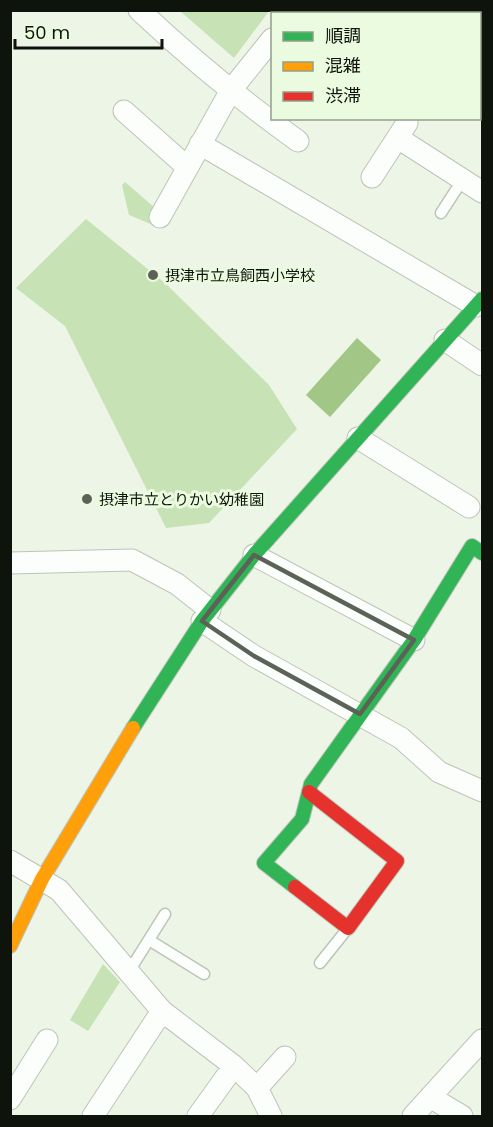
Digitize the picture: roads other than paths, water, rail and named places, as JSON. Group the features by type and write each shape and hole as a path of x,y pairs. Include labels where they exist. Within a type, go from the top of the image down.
{"street":[{"path":"139,10 169,39 256,111 298,141"},
{"path":"160,217 231,90 271,41"},
{"path":"124,111 187,167"},
{"path":"372,177 403,131 483,192"},
{"path":"10,946 42,879 150,700 206,616 254,555 479,302 200,144"},
{"path":"445,340 483,365"},
{"path":"358,438 469,507"},
{"path":"309,792 397,861 348,928 264,863 302,819 311,784 414,640 472,546 483,553"},
{"path":"254,555 414,640"},
{"path":"10,563 132,560 177,584 206,616 254,657 401,738 439,772 479,783"},
{"path":"10,861 59,890 162,1011 234,1066 261,1105 285,1057"},
{"path":"93,1116 162,1011"},
{"path":"10,1098 47,1040"},
{"path":"413,1116 483,1040"},
{"path":"198,1116 234,1066"},
{"path":"430,1097 462,1116"}],"lane":[{"path":"441,213 463,179"},
{"path":"128,973 165,914"},
{"path":"320,963 348,928"},
{"path":"149,940 204,974"}],"place":[{"name":"摂津市立鳥飼西小学校","path":"153,275"},
{"name":"摂津市立とりかい幼稚園","path":"87,499"}]}
